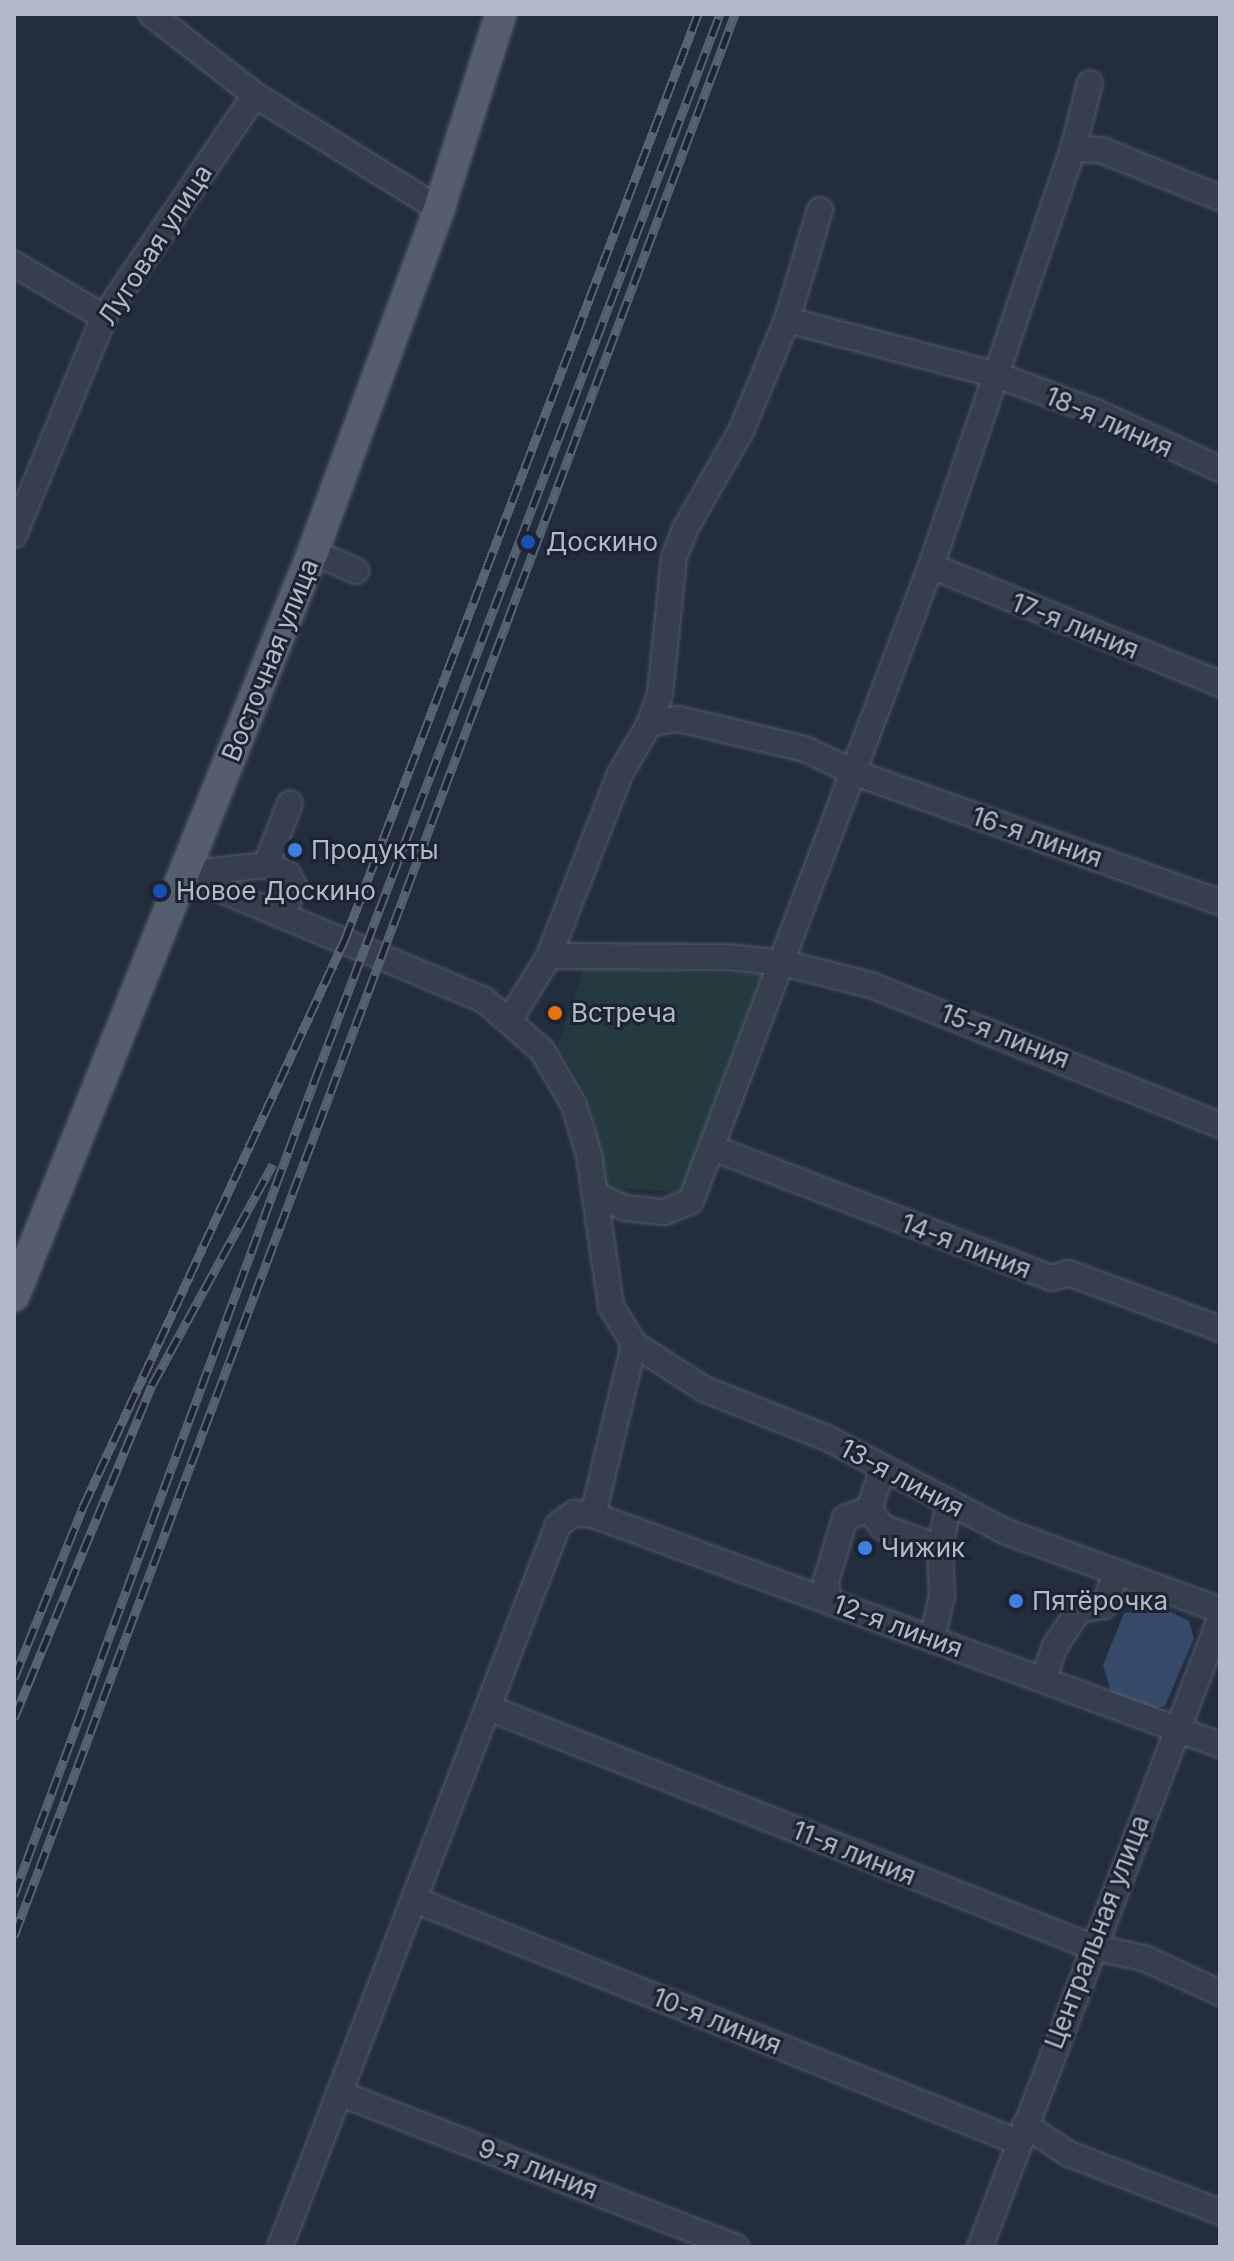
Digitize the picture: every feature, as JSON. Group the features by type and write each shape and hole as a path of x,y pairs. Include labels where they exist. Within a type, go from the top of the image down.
{"main road":[{"name":"Восточная улица","path":"14,1296 313,552 439,209 501,14"}],"street":[{"path":"151,14 255,95 439,209"},
{"path":"183,874 421,971 484,1000 510,1019 560,1073 585,1142 596,1195 625,1208 664,1212 691,1201 784,963 931,566 1073,149 1090,83"},
{"name":"Луговая улица","path":"14,535 104,317 255,95"},
{"path":"1073,149 1101,150 1220,198"},
{"path":"510,1019 549,956 620,774 650,723 660,694 674,558 685,529 741,431 787,320 820,210"},
{"path":"14,264 104,317"},
{"name":"18-я линия","path":"787,320 997,375 1096,412 1220,469"},
{"path":"313,552 356,571"},
{"name":"17-я линия","path":"931,566 1220,684"},
{"name":"16-я линия","path":"650,723 679,719 805,749 855,773 1220,902"},
{"path":"266,865 290,803"},
{"path":"183,874 266,865 287,873 294,886 282,915"},
{"name":"15-я линия","path":"549,956 784,963 871,985 1220,1125"},
{"name":"14-я линия","path":"713,1148 1052,1278 1068,1273 1220,1329"},
{"name":"13-я линия","path":"596,1195 611,1306 634,1344 704,1389 827,1438 1004,1531 1220,1610"},
{"path":"280,2247 558,1525 584,1514 634,1344"},
{"path":"869,1509 883,1468"},
{"path":"932,1639 942,1596 940,1548 949,1502"},
{"path":"869,1509 882,1527 940,1548"},
{"path":"829,1601 826,1581 845,1518 869,1509"},
{"name":"12-я линия","path":"584,1514 1220,1745"},
{"path":"1043,1679 1055,1646 1079,1610 1104,1606 1116,1573"},
{"name":"Центральная улица","path":"980,2247 1174,1729 1217,1634"},
{"name":"11-я линия","path":"489,1708 1092,1947 1144,1958 1220,1993"},
{"name":"10-я линия","path":"415,1900 1220,2212"},
{"name":"9-я линия","path":"339,2093 736,2247"}],"green space":[{"path":"584,967 770,975 685,1192 607,1188 589,1099 558,1045"}],"water":[{"path":"1165,1609 1189,1621 1194,1638 1165,1706 1147,1710 1111,1692 1103,1665 1124,1613"}],"railway":[{"path":"14,1678 83,1507 345,939 698,14"},
{"path":"14,1895 315,1079 720,14"},
{"path":"14,1936 735,14"},
{"path":"14,1718 152,1385 273,1164"}],"place":[{"name":"Доскино","path":"528,542"},
{"name":"Продукты","path":"295,850"},
{"name":"Новое Доскино","path":"160,891"},
{"name":"Встреча","path":"555,1013"},
{"name":"Чижик","path":"865,1548"},
{"name":"Пятёрочка","path":"1016,1601"}]}
